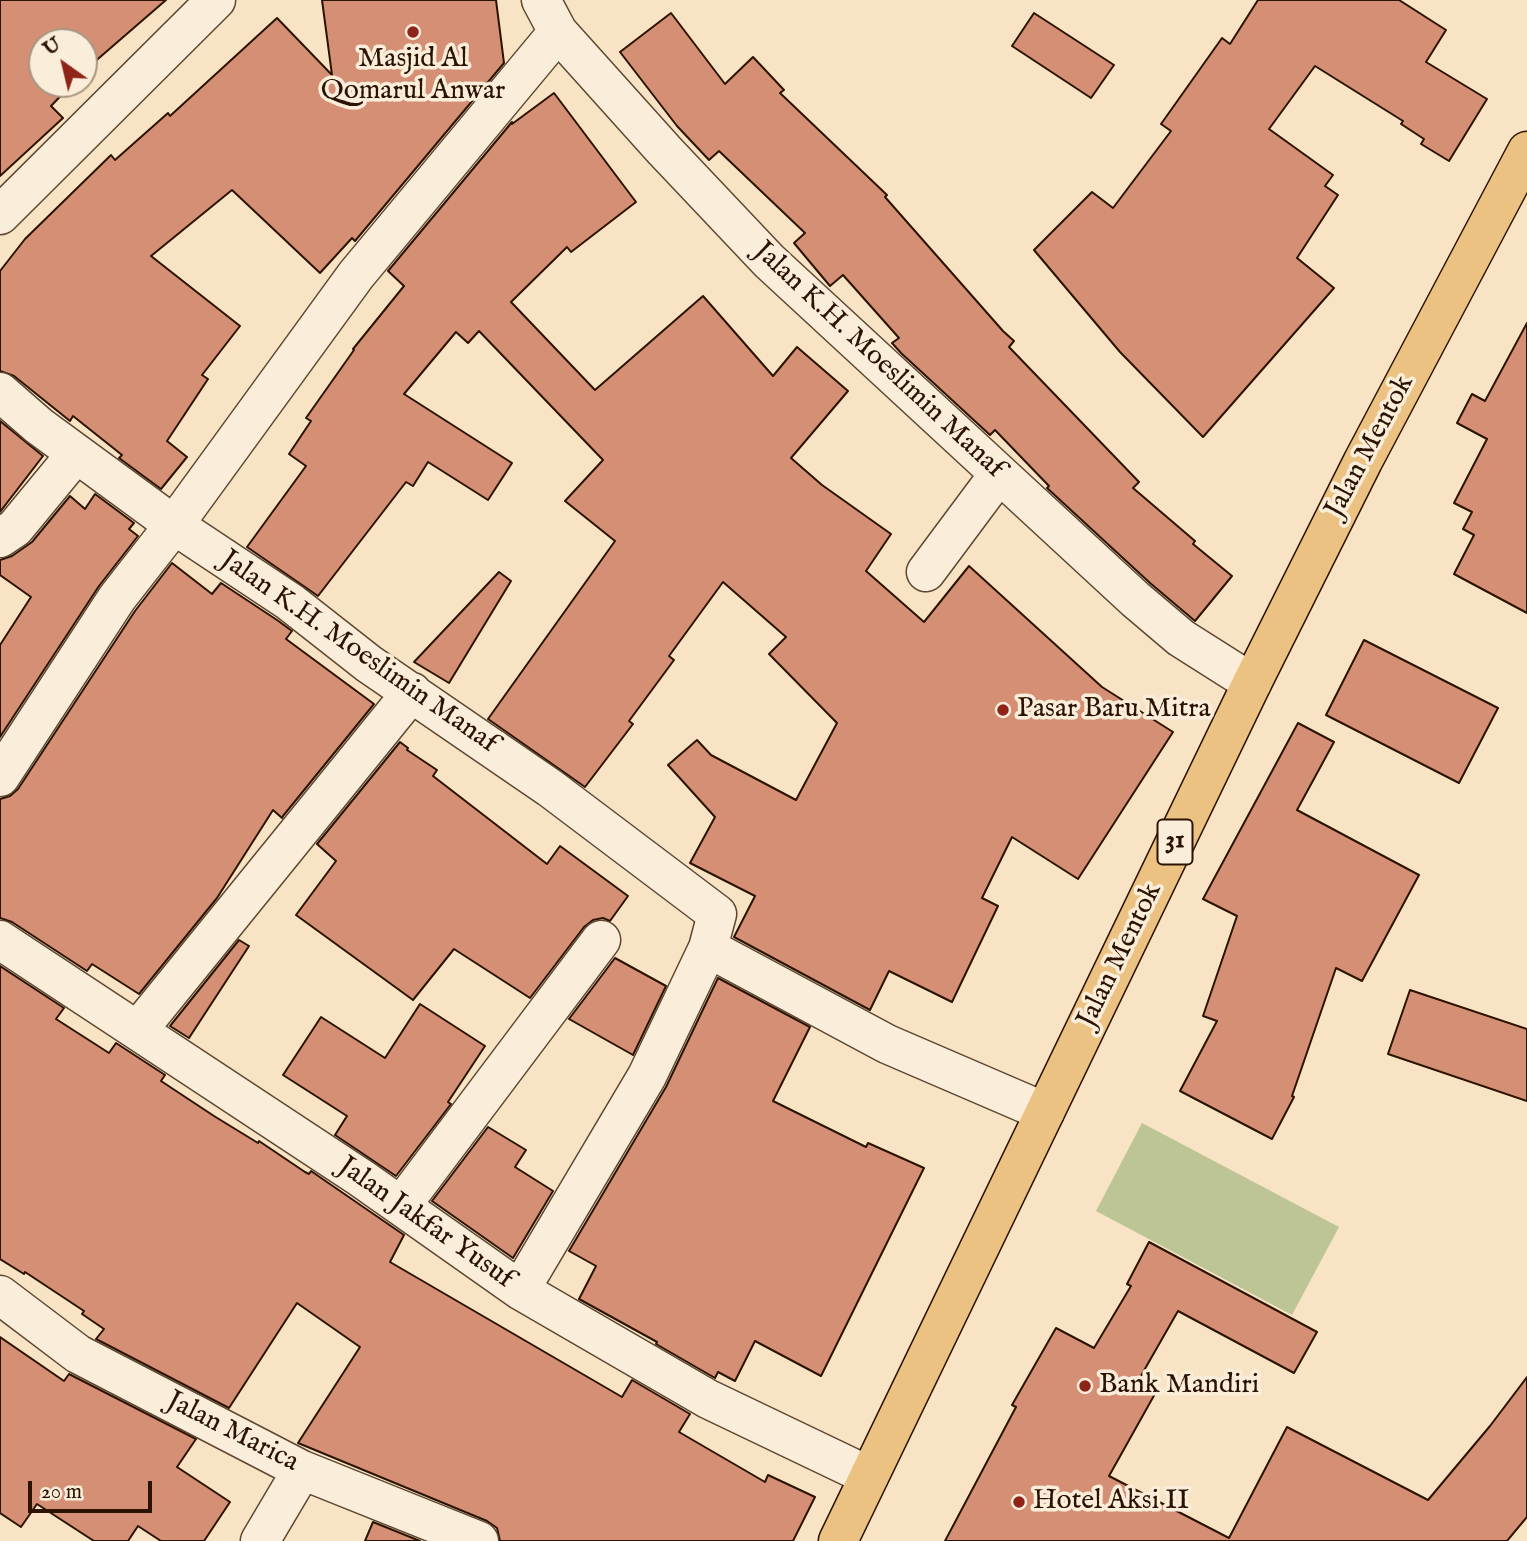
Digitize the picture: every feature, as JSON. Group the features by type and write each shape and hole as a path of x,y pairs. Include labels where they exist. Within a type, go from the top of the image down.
{"highway":[{"name":"Jalan Mentok","path":"838,1541 1252,683 1363,461 1527,151"}],"street":[{"path":"0,215 216,0"},
{"path":"0,777 117,598 174,525 356,275 550,16"},
{"name":"Jalan K.H. Moeslimin Manaf","path":"550,16 664,150 769,261 1144,607 1181,638 1252,683"},
{"name":"Jalan K.H. Moeslimin Manaf","path":"0,392 39,426 174,525 290,602 369,664 550,788 713,931 887,1044 1045,1112"},
{"path":"0,538 15,528 76,454"},
{"path":"926,572 999,474"},
{"path":"138,1030 412,692"},
{"path":"520,1290 647,1076 713,931"},
{"name":"Jalan Jakfar Yusuf","path":"0,940 401,1206 520,1290 708,1399 869,1476"},
{"path":"401,1206 601,940"},
{"name":"Jalan Marica","path":"0,1295 78,1354 302,1470 479,1541"},
{"path":"260,1541 302,1470"}],"green space":[{"path":"1142,1123 1339,1227 1292,1315 1096,1211"}],"building":[{"path":"0,0 166,0 98,59 98,28 28,28 28,98 59,98 51,106 63,118 0,176"},
{"path":"322,0 496,0 504,63 355,241 352,238 320,273 232,190 151,256 240,326 202,375 208,379 167,441 187,457 161,489 119,458 122,455 73,416 70,421 14,376 0,371 0,271 25,239 111,155 115,160 168,113 170,116 277,18 332,75"},
{"path":"1258,0 1399,0 1446,30 1426,62 1487,99 1449,161 1421,144 1424,139 1401,124 1403,121 1315,66 1269,129 1333,175 1325,186 1338,195 1297,258 1334,288 1203,437 1120,352 1034,250 1092,192 1113,208 1171,131 1161,124 1222,38 1230,44"},
{"path":"671,13 725,84 753,57 784,90 780,93 887,195 885,197 1014,341 1009,347 1139,482 1133,488 1232,576 1195,621 1047,488 1049,486 995,430 990,435 901,353 892,343 899,338 843,275 830,286 794,243 805,233 719,151 709,160 677,126 620,52"},
{"path":"1034,13 1114,65 1091,98 1012,46"},
{"path":"554,93 636,202 571,252 567,247 511,302 595,390 703,296 773,376 797,347 848,391 791,458 822,485 891,534 866,571 924,622 969,566 1102,687 1173,732 1078,879 1012,837 982,898 998,906 952,1002 889,971 870,1010 734,937 755,896 690,863 715,817 668,765 697,740 711,755 796,800 837,723 769,654 786,637 723,582 669,656 674,660 629,721 633,724 585,787 488,719 615,541 565,501 603,460 479,331 468,343 456,332 404,394 512,463 488,500 428,462 413,486 406,482 318,596 247,547 306,466 289,454 311,421 306,418 353,349 404,286 388,271 512,122"},
{"path":"1527,323 1527,613 1454,574 1474,535 1463,529 1472,512 1454,503 1487,439 1457,423 1472,394 1485,401"},
{"path":"0,421 43,456 0,512"},
{"path":"95,494 134,523 129,529 138,536 99,586 0,737 0,645 31,597 0,575 0,560 12,556 32,542 70,496 85,509"},
{"path":"172,563 212,594 221,583 277,620 292,631 286,639 374,704 282,818 273,810 217,898 139,994 92,964 87,971 12,922 0,918 0,799 10,796 18,789 135,611"},
{"path":"499,572 511,581 449,683 414,662"},
{"path":"1364,640 1498,708 1459,783 1326,715"},
{"path":"1298,723 1334,742 1297,810 1419,875 1362,981 1336,968 1292,1096 1294,1097 1272,1139 1180,1091 1217,1021 1203,1016 1237,916 1203,899"},
{"path":"400,742 407,750 437,770 433,776 547,864 560,846 628,896 610,921 603,918 593,920 584,927 530,998 454,949 413,1000 296,915 336,861 317,844"},
{"path":"239,940 249,946 189,1038 170,1026"},
{"path":"615,958 666,986 633,1055 569,1019"},
{"path":"0,966 64,1008 56,1019 109,1053 116,1043 165,1075 161,1081 305,1172 309,1174 311,1171 404,1235 390,1262 622,1397 632,1380 690,1414 679,1432 765,1482 768,1475 815,1497 793,1541 500,1541 497,1528 487,1521 298,1443 360,1347 297,1303 229,1408 96,1339 104,1329 82,1314 84,1311 25,1272 24,1274 0,1259"},
{"path":"718,978 810,1027 773,1101 866,1147 868,1143 924,1168 821,1376 755,1341 735,1381 718,1372 715,1378 579,1299 596,1266 569,1251 666,1087"},
{"path":"1410,990 1527,1029 1527,1101 1388,1054"},
{"path":"420,1004 485,1046 448,1102 451,1104 396,1176 335,1135 347,1116 283,1075 321,1017 385,1058"},
{"path":"488,1127 526,1150 515,1167 553,1191 513,1258 432,1201"},
{"path":"1149,1242 1317,1332 1294,1373 1178,1311 1138,1381 1156,1392 1109,1476 1229,1538 1287,1427 1428,1500 1527,1377 1527,1517 1507,1541 945,1541 1016,1407 1012,1405 1056,1328 1094,1348 1131,1286 1127,1284"},
{"path":"0,1337 64,1381 69,1374 196,1439 177,1467 230,1502 204,1541 161,1541 138,1526 128,1541 94,1541 37,1504 21,1527 0,1513"},
{"path":"373,1522 420,1541 365,1541"}],"place":[{"name":"Masjid Al Qomarul Anwar","path":"413,32"},
{"name":"Pasar Baru Mitra","path":"1003,710"},
{"name":"Bank Mandiri","path":"1085,1386"},
{"name":"Hotel Aksi II","path":"1019,1502"}]}
